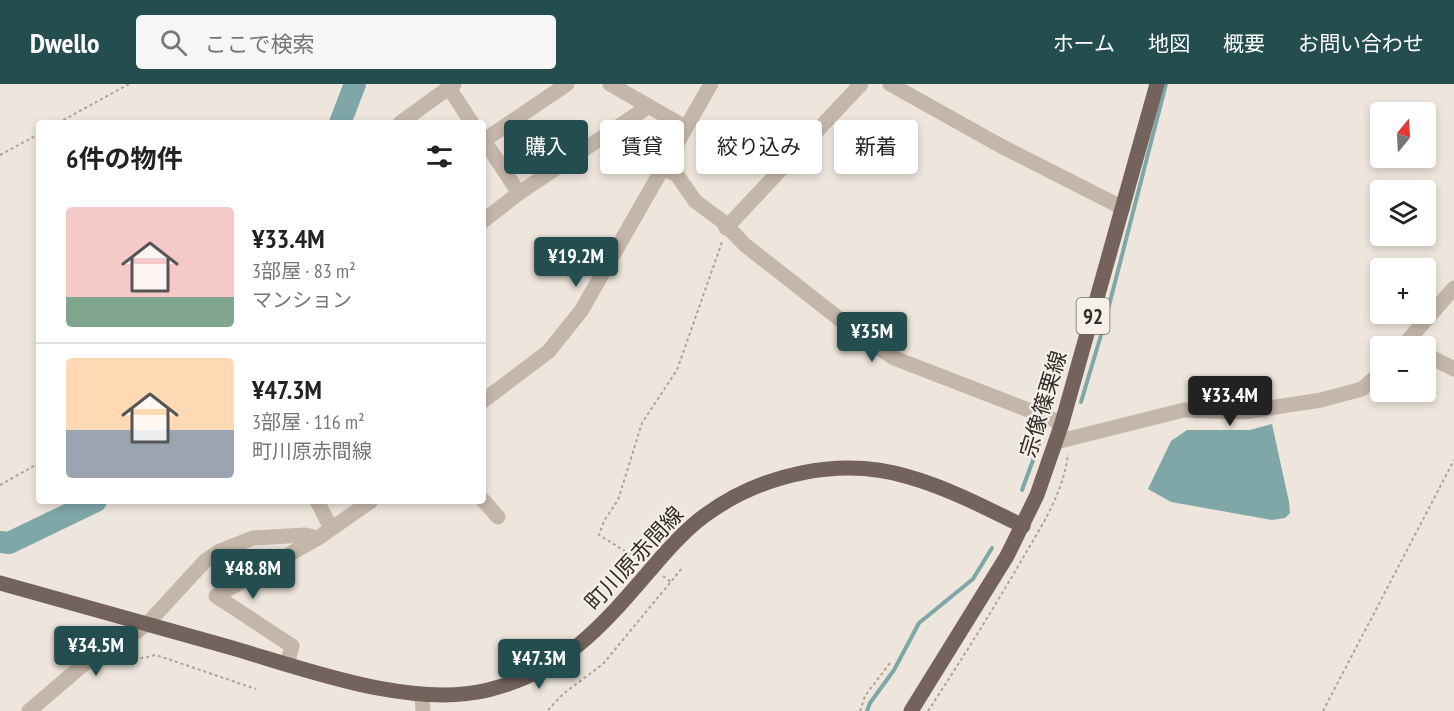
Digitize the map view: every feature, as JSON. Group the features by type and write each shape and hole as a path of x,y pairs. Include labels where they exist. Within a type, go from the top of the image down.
{"main road":[{"name":"宗像篠栗線","path":"911,711 1023,526 1056,442 1157,84"},
{"name":"町川原赤間線","path":"0,583 287,664 381,688 422,695 487,690 540,672 585,643 692,526 730,500 774,480 815,471 861,469 908,477 956,494 1023,526"}],"street":[{"path":"486,138 567,84"},
{"path":"610,84 685,127 711,84"},
{"path":"726,228 861,84"},
{"path":"890,84 1001,146 1123,208"},
{"path":"404,120 451,86 470,120"},
{"path":"486,219 519,193 649,106"},
{"path":"486,144 519,193"},
{"path":"486,400 549,351 581,311 660,174"},
{"path":"675,174 695,201 722,221 726,228 865,339 894,358 1062,423"},
{"path":"1415,336 1454,288"},
{"path":"1436,360 1454,369"},
{"path":"1056,442 1184,410 1244,411 1321,400 1362,389 1370,382"},
{"path":"486,503 498,517"},
{"path":"319,504 331,528"},
{"path":"287,664 292,646 216,596 318,538 367,504"},
{"path":"29,711 84,664 114,649 147,624 205,561 220,551 254,538 305,535 318,538"},
{"path":"422,695 423,711"}],"path":[{"path":"63,120 129,84"},
{"path":"0,155 36,136"},
{"path":"652,568 599,535 604,521 618,500 642,423 677,370 726,228"},
{"path":"1323,711 1454,460"},
{"path":"0,485 36,465"},
{"path":"548,710 563,694 603,664 683,567"},
{"path":"114,649 124,658 134,660 156,655 256,689"},
{"path":"860,711 865,696 890,663"}],"water":[{"path":"1272,424 1289,502 1290,513 1285,518 1272,520 1171,502 1148,489 1171,441 1187,430 1250,430"}],"waterway":[{"path":"341,120 355,84"},
{"path":"1081,402 1104,325 1166,84"},
{"path":"1022,490 1039,444"},
{"path":"0,542 9,543 90,504"},
{"path":"867,711 870,703 894,670 919,623 973,579 992,548"}]}
